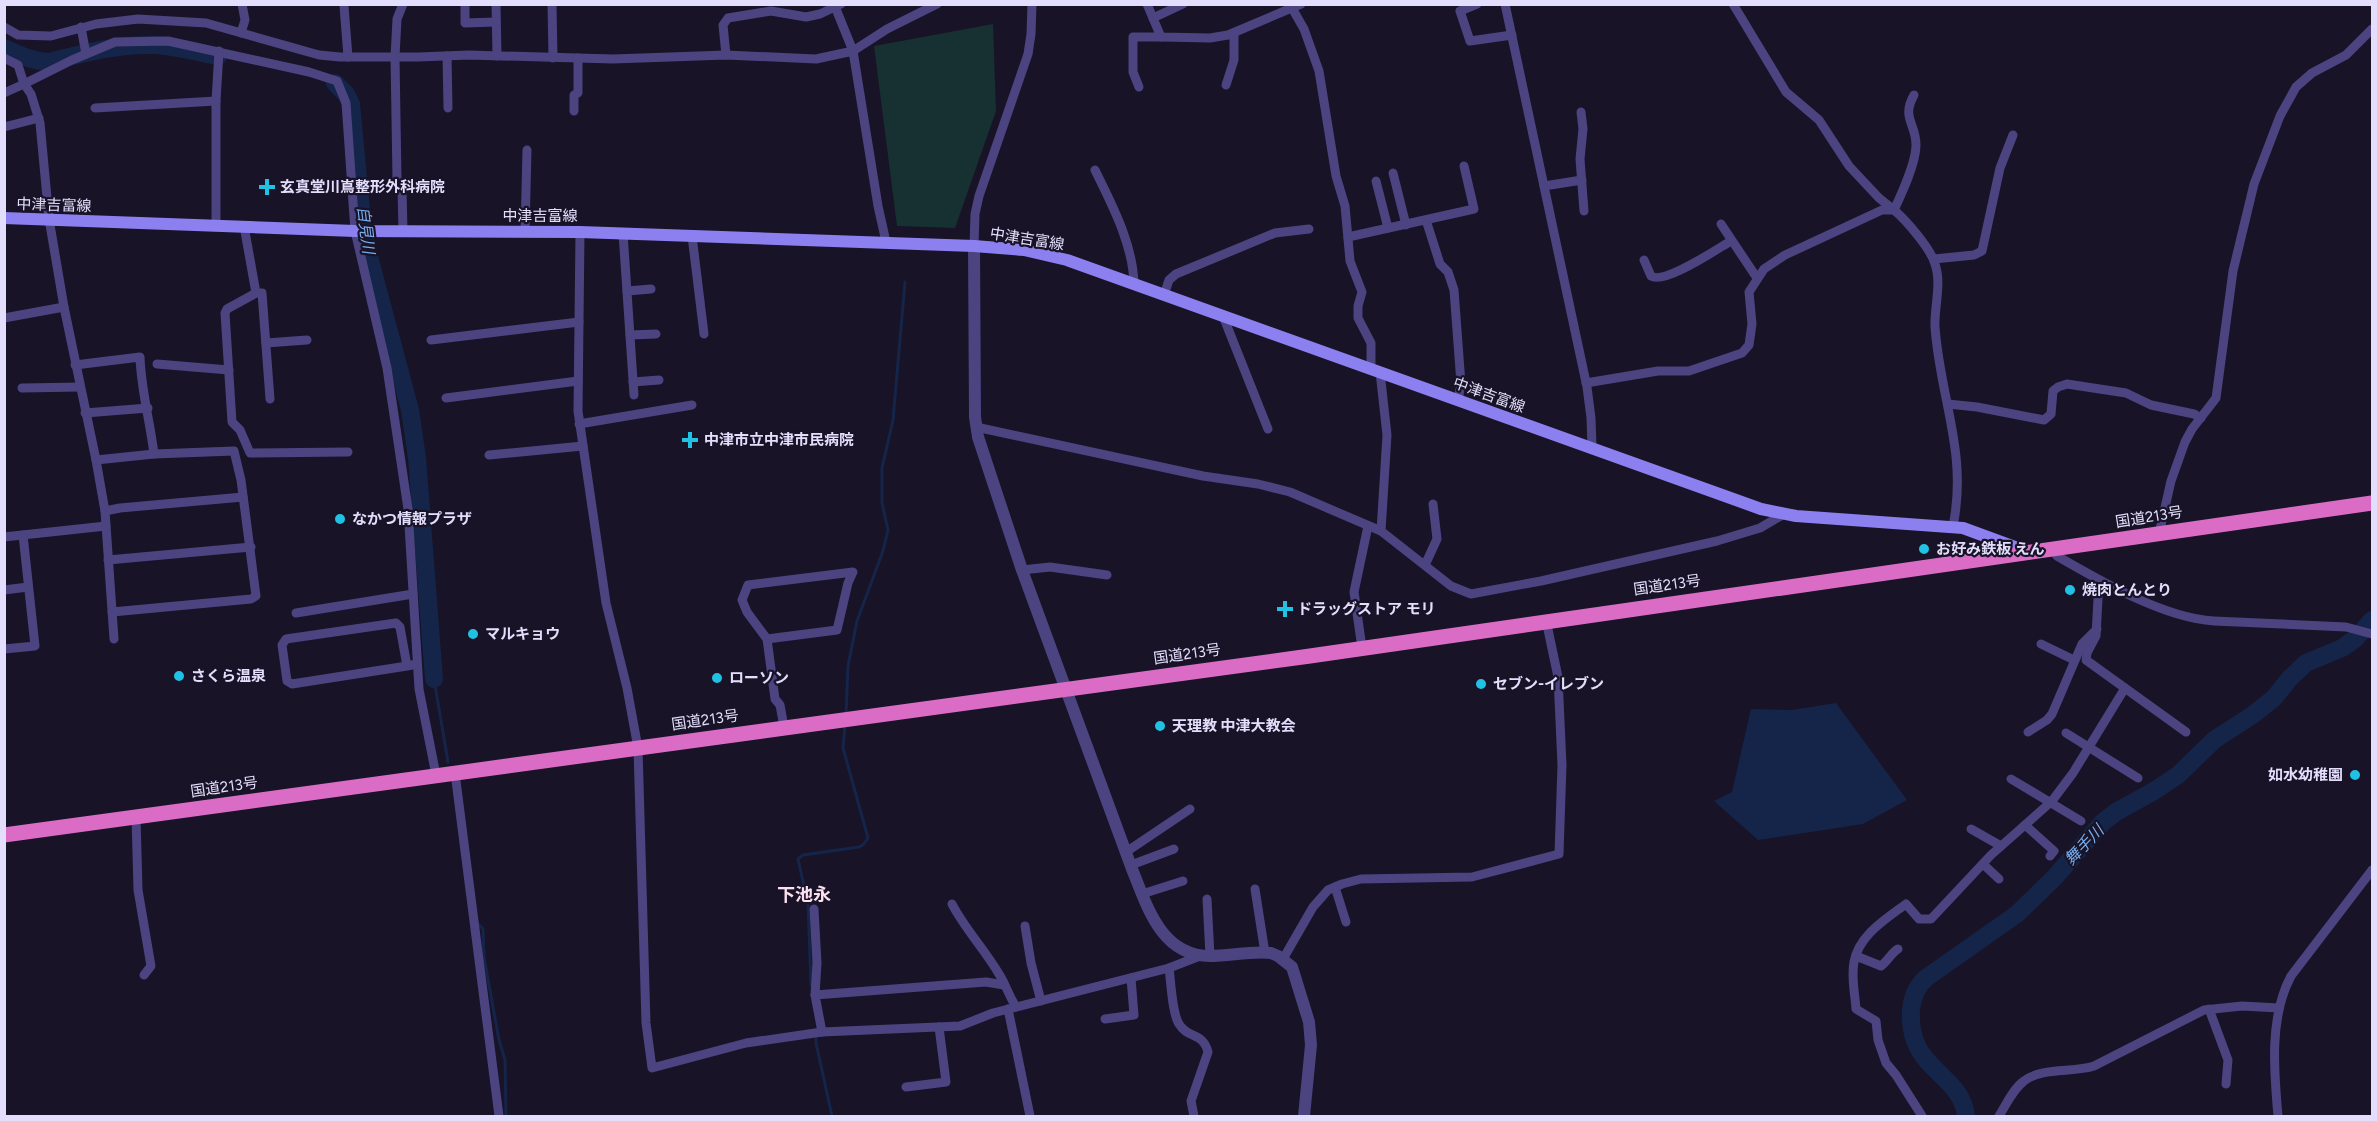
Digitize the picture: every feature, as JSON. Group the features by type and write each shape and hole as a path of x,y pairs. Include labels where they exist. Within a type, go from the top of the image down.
{"highway":[{"name":"国道213号","path":"4,835 1362,648 2373,502"}],"main road":[{"name":"中津吉富線","path":"4,218 355,231 580,232 886,242 974,246 1043,254 1458,399 1761,509 1784,514 1953,526 1982,534 2032,553"}],"street":[{"path":"241,33 245,20 242,4"},
{"path":"402,4 397,19 395,57 397,180 402,189 403,231"},
{"path":"465,4 465,23 496,22"},
{"path":"496,4 497,56"},
{"path":"552,4 553,58"},
{"path":"4,27 18,35 51,36 81,27 138,20 206,23 319,55 348,57 578,58 726,55 816,59 853,51 887,29 937,4"},
{"path":"1032,4 1028,54 979,196 975,214 976,427 985,462 1022,570 1154,923 1166,938 1186,951 1205,956"},
{"path":"1147,4 1161,37"},
{"path":"1153,18 1183,4"},
{"path":"1477,4 1460,11 1470,41 1512,35"},
{"path":"1505,4 1586,383 1592,447"},
{"path":"1733,4 1790,97 1819,120 1849,166 1879,198 1894,210 1934,259 1938,276 1935,328 1959,482 1953,526"},
{"path":"726,55 723,25 728,18 771,11 806,17 820,14 837,5 853,51 886,242"},
{"path":"344,6 348,57"},
{"path":"1139,87 1133,72 1133,37 1210,38 1234,33 1296,6 1319,71 1335,176 1345,206 1351,267 1362,292 1358,306 1358,318 1371,343 1387,435 1381,531"},
{"path":"81,27 86,54"},
{"path":"2159,534 2171,481 2192,429 2216,398 2233,271 2254,184 2280,116 2296,87 2312,73 2346,56 2373,29"},
{"path":"1226,85 1234,60 1234,33"},
{"path":"4,93 116,42 168,41 309,72 337,81 346,103 355,231 387,368 408,508 413,594 412,665"},
{"path":"216,225 216,101 219,51"},
{"path":"447,56 448,108"},
{"path":"4,58 18,65 39,118 49,219 75,365 105,511 114,639"},
{"path":"574,111 574,95 578,93 578,58"},
{"path":"1894,210 1915,153 1915,139 1907,109 1914,95"},
{"path":"95,108 216,101"},
{"path":"1581,112 1583,129 1580,159 1584,211"},
{"path":"4,128 39,118"},
{"path":"1934,259 1974,255 1982,250 2000,168 2013,135"},
{"path":"525,231 527,150"},
{"path":"1348,237 1474,209 1464,166"},
{"path":"1095,170 1124,236 1134,284"},
{"path":"1393,173 1406,225"},
{"path":"1544,186 1581,180"},
{"path":"1376,181 1388,228"},
{"path":"1586,383 1658,371 1689,371 1742,353 1750,341 1753,315 1749,295 1757,278 1768,265 1882,210 1894,210"},
{"path":"1426,220 1440,264 1448,272 1454,290 1461,384 1458,399"},
{"path":"1721,224 1757,278"},
{"path":"244,226 256,293"},
{"path":"1164,295 1168,280 1176,274 1275,233 1309,229"},
{"path":"580,232 579,424 606,603 627,688 638,747 646,1023 652,1068 746,1043 822,1032 960,1026 993,1013 1169,968 1205,956 1265,953 1283,959 1295,972 1311,1030 1304,1116"},
{"path":"623,233 634,395"},
{"path":"693,236 704,334"},
{"path":"1644,260 1652,278 1657,279 1685,268 1731,241"},
{"path":"627,291 651,289"},
{"path":"270,399 262,293 256,293 227,309 225,313 232,422 240,430 250,453 348,452"},
{"path":"4,318 64,307"},
{"path":"1223,316 1268,429"},
{"path":"431,340 579,322"},
{"path":"630,335 656,334"},
{"path":"266,343 308,340"},
{"path":"75,365 140,357 141,383 148,408 154,454"},
{"path":"157,364 229,370"},
{"path":"633,381 659,380"},
{"path":"446,398 578,381"},
{"path":"1948,404 1977,407 2044,420 2050,414 2053,392 2058,387 2067,384 2126,393 2151,405 2194,414 2201,418"},
{"path":"22,388 80,387"},
{"path":"579,424 692,405"},
{"path":"85,413 148,408"},
{"path":"976,427 1187,472 1281,489 1381,531 1458,590 1478,593 1717,541 1760,528 1784,514"},
{"path":"489,455 583,446"},
{"path":"96,460 154,454 234,451 243,497 256,596 251,599 112,612"},
{"path":"105,511 243,497"},
{"path":"1425,566 1437,539 1433,504"},
{"path":"4,537 106,526"},
{"path":"1362,648 1354,592 1368,526"},
{"path":"4,649 35,645 23,535"},
{"path":"108,560 250,547"},
{"path":"2053,550 2057,556 2099,580 2143,600 2202,621 2346,627 2373,634"},
{"path":"1022,570 1050,567 1107,576"},
{"path":"767,639 837,630 848,583 853,572 748,585 742,600 747,612 767,639 775,699 780,705 784,727"},
{"path":"2099,580 2097,629 2086,660 2186,732"},
{"path":"4,590 28,587"},
{"path":"296,613 413,594"},
{"path":"1283,959 1313,907 1328,890 1335,887 1360,879 1472,878 1559,854 1562,765 1558,676 1546,620"},
{"path":"412,665 292,684 287,681 282,645 286,639 396,623 400,627 412,665 436,776"},
{"path":"2028,732 2052,714 2082,644 2097,629"},
{"path":"2041,644 2074,660"},
{"path":"1922,1116 1886,1063 1878,1040 1876,1021 1856,1009 1853,971 1862,942 1876,927 1906,904 1919,920 1931,919 2001,846 2050,802 2089,747 2125,688"},
{"path":"2066,733 2138,778"},
{"path":"455,773 500,1116"},
{"path":"2011,779 2081,821"},
{"path":"1126,852 1190,809"},
{"path":"136,817 138,890 151,966 144,975"},
{"path":"2025,825 2054,851 2050,856"},
{"path":"1971,829 2001,846"},
{"path":"1131,865 1174,849"},
{"path":"1983,864 1999,879"},
{"path":"2278,1116 2276,1074 2279,1008 2282,994 2291,976 2372,872"},
{"path":"1142,894 1183,881"},
{"path":"1335,887 1346,922"},
{"path":"1255,889 1265,953"},
{"path":"1205,956 1207,898"},
{"path":"952,904 963,924 1000,975 1004,985 1012,1008 1030,1116"},
{"path":"814,909 817,963 815,995 822,1032"},
{"path":"1025,926 1031,963 1041,1001"},
{"path":"1856,956 1881,966 1889,960 1893,952 1898,950"},
{"path":"1169,968 1177,1022 1183,1030 1202,1039 1208,1052 1191,1101 1194,1116"},
{"path":"1104,1018 1134,1014 1131,978"},
{"path":"815,995 986,982 1004,985"},
{"path":"1999,1116 2018,1087 2030,1078 2094,1066 2209,1009 2242,1006 2279,1008"},
{"path":"2209,1009 2228,1060 2226,1084"},
{"path":"906,1087 946,1082 939,1027"}],"green space":[{"path":"993,24 996,111 955,228 897,226 874,46"}],"water":[{"path":"1836,703 1907,800 1863,824 1758,840 1714,801 1732,792 1751,709 1792,710"}],"waterway":[{"name":"自見川","path":"4,48 31,59 49,62 101,50 141,45 170,47 218,56"},
{"name":"自見川","path":"335,83 346,94 351,104 362,221 368,253 410,410 417,458 434,679"},
{"path":"846,715 848,666 857,621 883,551 888,530 882,503 882,468 893,420 905,282"},
{"name":"舞手川","path":"1966,1116 1962,1101 1955,1089 1925,1059 1917,1046 1912,1030 1911,1010 1920,985 1926,978 2017,914 2055,877 2103,822 2178,775 2214,740 2274,698 2306,663 2342,648 2355,639 2372,620"},
{"path":"434,679 448,762"},
{"path":"811,985 808,904 798,859 803,855 859,847 868,838 843,748 845,725"},
{"path":"477,923 483,929 484,957 499,1040 505,1060 506,1116"},
{"path":"816,1036 832,1116"}],"place":[{"name":"玄真堂川嶌整形外科病院","path":"267,187"},
{"name":"中津市立中津市民病院","path":"690,440"},
{"name":"なかつ情報プラザ","path":"340,519"},
{"name":"お好み鉄板 えん","path":"1924,549"},
{"name":"焼肉とんとり","path":"2070,590"},
{"name":"ドラッグストア モリ","path":"1285,609"},
{"name":"マルキョウ","path":"473,634"},
{"name":"さくら温泉","path":"179,676"},
{"name":"ローソン","path":"717,678"},
{"name":"セブン-イレブン","path":"1481,684"},
{"name":"天理教 中津大教会","path":"1160,726"},
{"name":"如水幼稚園","path":"2355,775"}],"district":[{"name":"下池永","path":"804,895"}]}
